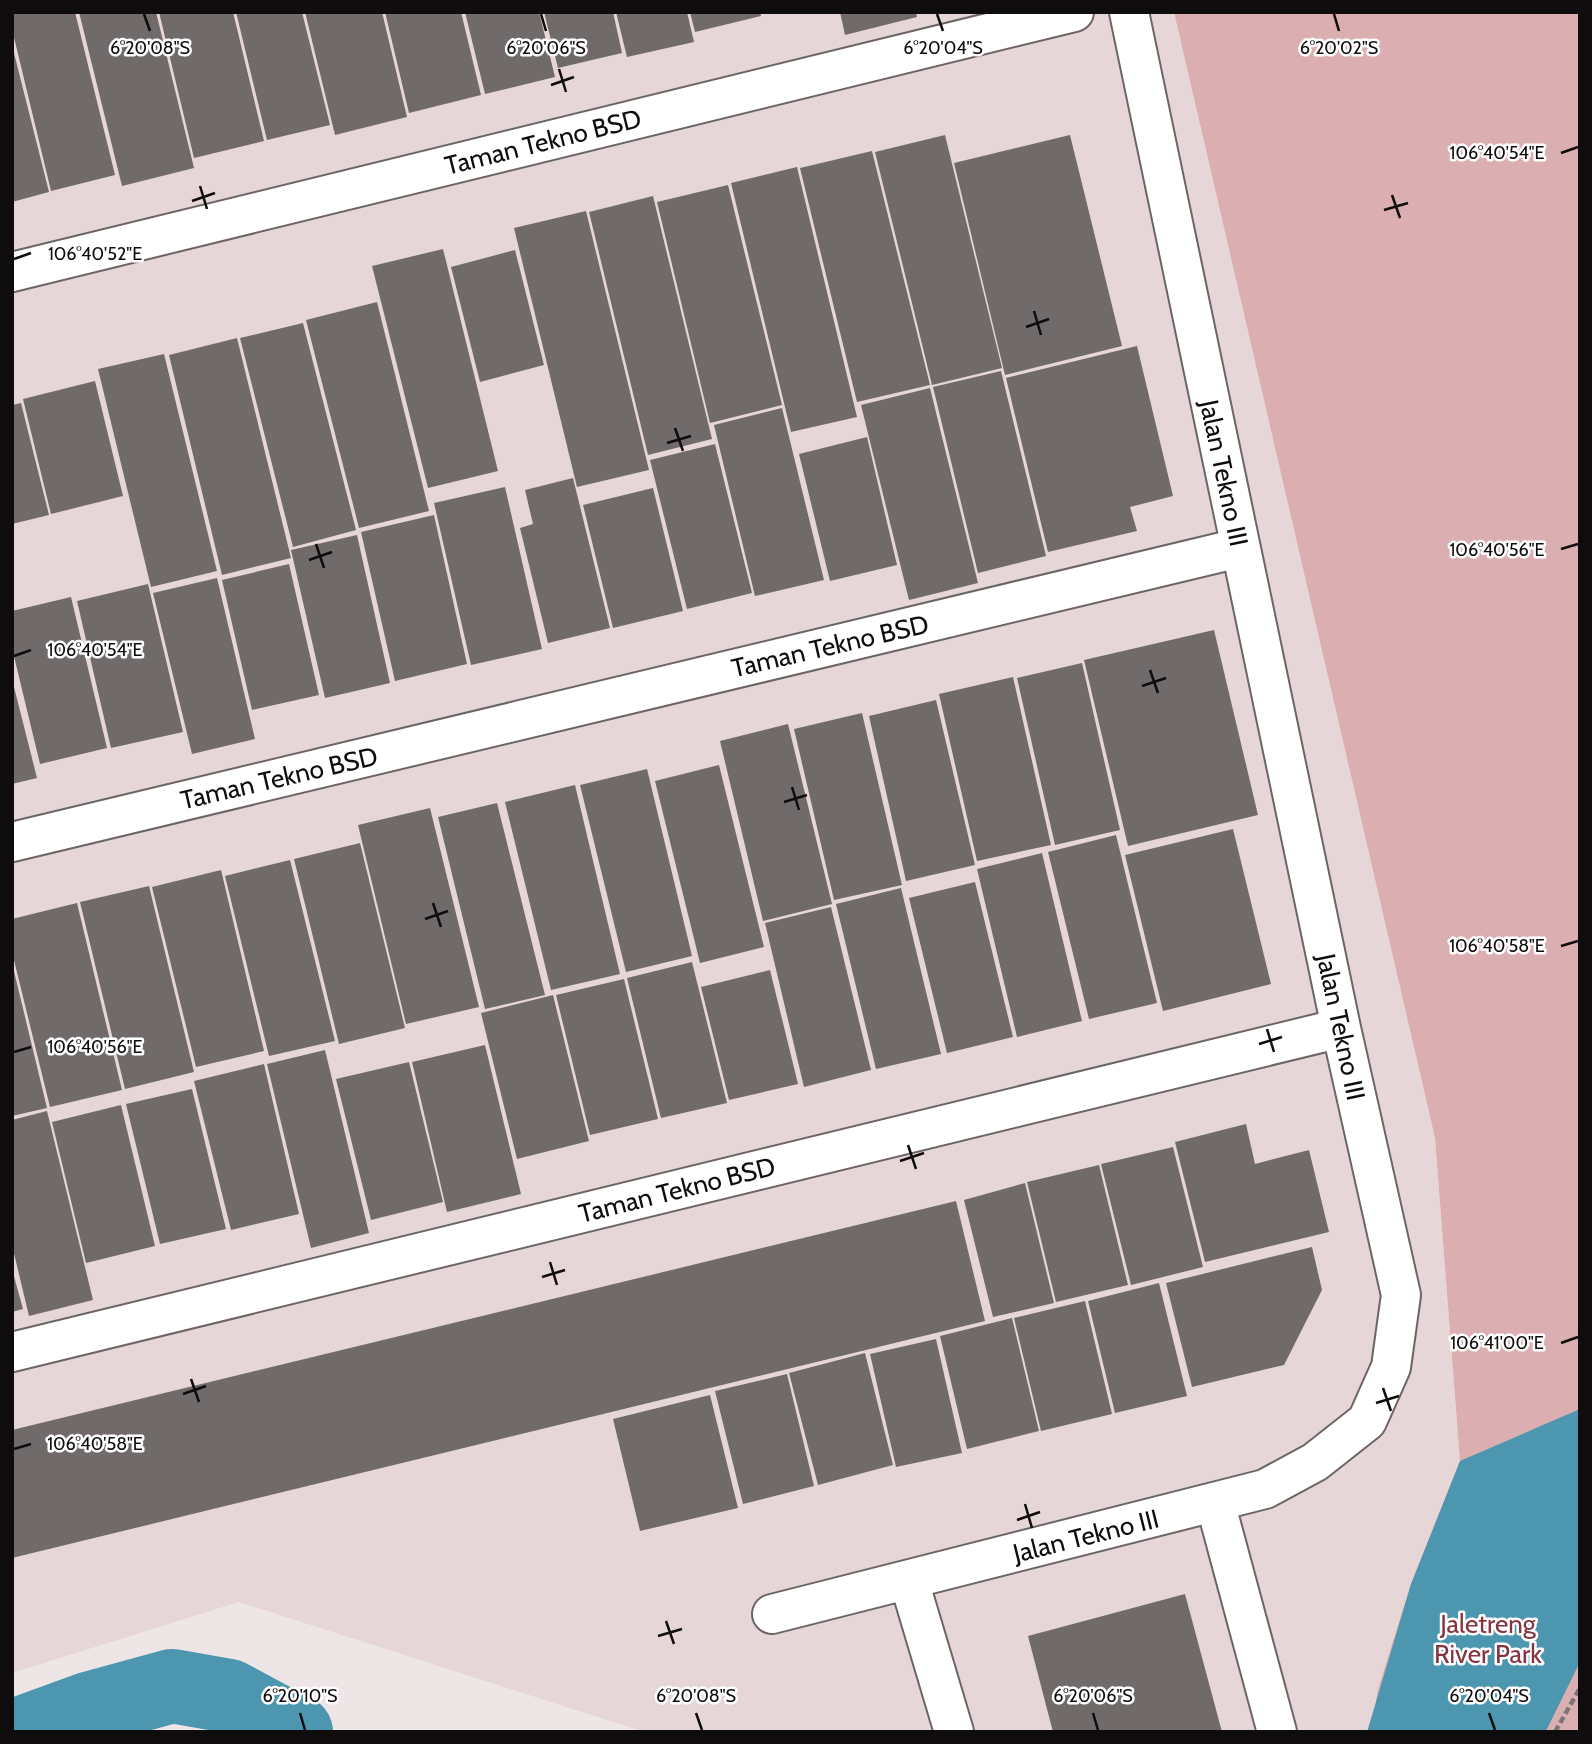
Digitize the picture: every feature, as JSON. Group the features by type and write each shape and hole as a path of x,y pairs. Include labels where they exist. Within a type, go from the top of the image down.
{"lane":[{"name":"Taman Tekno BSD","path":"12,272 1074,12"},
{"name":"Jalan Tekno III","path":"772,1614 1265,1489 1315,1462 1367,1421 1391,1367 1401,1295 1341,1028 1129,12"},
{"name":"Taman Tekno BSD","path":"12,842 1240,548"},
{"name":"Taman Tekno BSD","path":"12,1352 1341,1028"},
{"path":"1215,1502 1277,1732"},
{"path":"909,1581 954,1732"}],"path":[{"path":"1555,1732 1580,1688"}],"shaded area":[{"path":"12,12 1174,12 1435,1138 1460,1461 1411,1584 1367,1732 644,1732 239,1602 12,1673"}],"green space":[{"name":"Jaletreng River Park","path":"1174,12 1580,12 1580,1732 1371,1732 1378,1689 1411,1584 1460,1461 1435,1138"}],"water":[{"path":"1580,1409 1580,1662 1546,1731 1367,1732 1411,1584 1460,1461"}],"building":[{"path":"12,12 75,12 115,175 51,191 12,29"},
{"path":"79,12 156,12 194,168 122,186"},
{"path":"159,12 233,12 264,141 194,158"},
{"path":"236,12 302,12 330,125 267,140"},
{"path":"305,12 382,12 407,117 335,135"},
{"path":"385,12 461,12 481,95 409,113"},
{"path":"465,12 539,12 555,77 485,94"},
{"path":"544,12 613,12 622,53 558,68"},
{"path":"616,12 687,12 694,42 627,57"},
{"path":"690,12 760,12 761,16 695,32"},
{"path":"840,12 916,12 917,17 845,35"},
{"path":"12,45 49,192 12,202"},
{"path":"945,135 1002,368 932,385 875,152"},
{"path":"1070,135 1122,346 1005,375 954,163"},
{"path":"872,151 930,385 857,402 800,168"},
{"path":"797,167 857,417 791,432 731,183"},
{"path":"728,185 782,405 710,423 657,202"},
{"path":"653,196 712,439 648,455 589,212"},
{"path":"586,211 649,470 577,487 514,228"},
{"path":"443,249 498,471 428,488 372,266"},
{"path":"515,250 544,365 480,382 451,267"},
{"path":"377,302 429,511 359,528 306,320"},
{"path":"303,323 356,530 293,547 240,338"},
{"path":"237,338 291,558 222,575 169,355"},
{"path":"1137,346 1173,496 1130,507 1137,531 1048,552 1006,378"},
{"path":"164,354 217,571 151,587 98,369"},
{"path":"1001,371 1046,556 978,573 933,387"},
{"path":"95,381 123,496 51,514 23,399"},
{"path":"930,388 978,583 909,600 861,405"},
{"path":"21,403 49,515 12,524 12,405"},
{"path":"782,408 824,580 755,596 714,425"},
{"path":"867,437 897,565 830,581 799,454"},
{"path":"715,444 752,593 687,609 650,460"},
{"path":"573,478 610,628 548,643 520,528 533,524 525,490"},
{"path":"505,487 542,649 471,665 434,503"},
{"path":"653,488 683,611 613,628 583,505"},
{"path":"434,515 467,664 395,681 361,532"},
{"path":"357,535 390,683 325,698 291,550"},
{"path":"289,564 319,695 252,710 222,580"},
{"path":"217,578 255,739 192,754 153,593"},
{"path":"148,584 183,732 111,748 77,601"},
{"path":"71,597 107,748 40,764 12,648 12,611"},
{"path":"1214,630 1258,815 1128,846 1084,660"},
{"path":"1082,663 1120,830 1055,845 1017,678"},
{"path":"1013,677 1051,845 977,861 939,694"},
{"path":"12,679 37,778 12,784"},
{"path":"936,700 975,865 906,881 869,716"},
{"path":"862,713 902,885 834,900 794,729"},
{"path":"788,724 832,904 763,921 720,741"},
{"path":"719,765 764,947 700,963 655,781"},
{"path":"647,769 692,956 626,972 580,785"},
{"path":"575,785 620,974 551,990 505,802"},
{"path":"497,803 545,995 485,1009 438,817"},
{"path":"430,808 479,1007 406,1024 358,825"},
{"path":"1233,829 1271,984 1163,1011 1125,855"},
{"path":"1116,835 1157,1003 1089,1019 1048,852"},
{"path":"360,843 405,1028 339,1044 294,859"},
{"path":"1042,853 1082,1021 1017,1037 977,869"},
{"path":"290,860 335,1041 269,1056 225,876"},
{"path":"221,870 264,1051 196,1067 152,887"},
{"path":"975,882 1013,1037 947,1053 909,898"},
{"path":"149,886 194,1072 125,1089 80,902"},
{"path":"901,888 941,1054 876,1069 836,904"},
{"path":"77,903 122,1090 50,1107 12,952 12,919"},
{"path":"831,907 871,1070 804,1087 765,923"},
{"path":"692,962 727,1103 661,1118 627,978"},
{"path":"12,968 47,1108 12,1116"},
{"path":"770,970 798,1084 729,1100 701,987"},
{"path":"624,979 658,1119 590,1135 556,995"},
{"path":"553,995 589,1141 517,1159 481,1013"},
{"path":"485,1045 521,1194 447,1212 412,1062"},
{"path":"325,1050 369,1233 311,1248 267,1064"},
{"path":"409,1062 443,1202 371,1220 336,1079"},
{"path":"264,1064 299,1214 231,1230 194,1081"},
{"path":"192,1089 226,1229 160,1244 126,1104"},
{"path":"121,1105 155,1246 86,1263 52,1122"},
{"path":"47,1111 93,1300 29,1316 12,1245 12,1120"},
{"path":"1246,1124 1255,1164 1309,1150 1329,1232 1205,1262 1175,1142"},
{"path":"1173,1147 1203,1267 1131,1285 1101,1164"},
{"path":"1099,1165 1128,1285 1056,1302 1027,1182"},
{"path":"1025,1183 1054,1303 993,1317 964,1200"},
{"path":"956,1201 985,1321 12,1558 12,1430"},
{"path":"1312,1247 1322,1290 1284,1365 1192,1387 1166,1283"},
{"path":"12,1269 23,1309 12,1312"},
{"path":"1159,1283 1187,1396 1115,1413 1088,1301"},
{"path":"1085,1301 1112,1414 1041,1431 1014,1318"},
{"path":"1012,1318 1039,1431 967,1449 940,1336"},
{"path":"936,1339 962,1453 896,1467 870,1354"},
{"path":"865,1353 893,1465 818,1485 789,1373"},
{"path":"787,1374 814,1486 743,1504 715,1391"},
{"path":"710,1395 738,1508 640,1531 613,1419"},
{"path":"1185,1594 1222,1732 1053,1732 1028,1636"}],"waterway":[{"path":"25,1732 88,1709 172,1686 229,1696 296,1732"}]}
